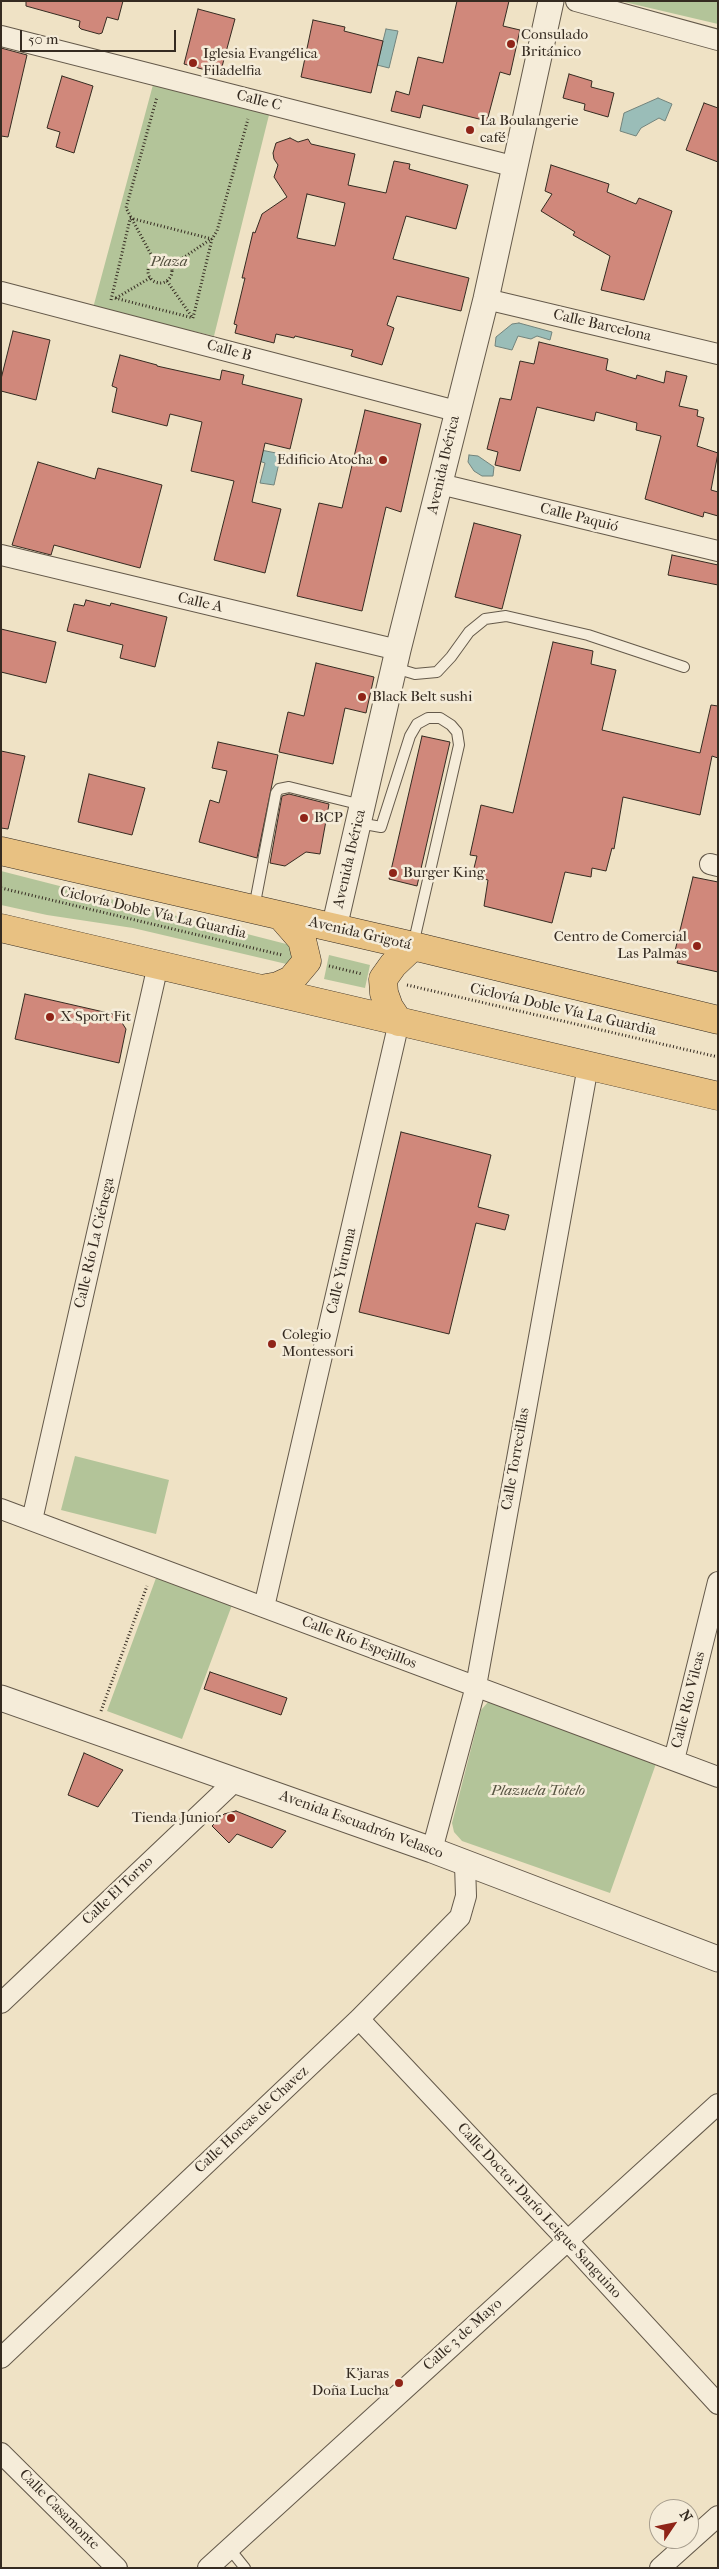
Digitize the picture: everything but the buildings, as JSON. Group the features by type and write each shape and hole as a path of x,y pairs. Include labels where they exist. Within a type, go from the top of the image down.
{"main road":[{"name":"Avenida Grigotá","path":"1,851 413,946 718,1020"},
{"path":"261,989 278,986 291,980 307,961 302,940 281,916"},
{"path":"1,928 718,1096"},
{"path":"399,1022 389,1007 384,993 383,979 393,965 413,946"}],"street":[{"name":"Avenida Ibérica","path":"334,928 396,659 440,484 456,411 486,299 551,1"},
{"path":"576,1 718,40"},
{"name":"Calle C","path":"1,36 516,167"},
{"name":"Calle B","path":"1,292 456,411"},
{"name":"Calle Barcelona","path":"486,299 718,354"},
{"name":"Calle Paquió","path":"440,484 718,551"},
{"name":"Calle A","path":"1,555 396,659"},
{"name":"Calle Río La Ciénega","path":"32,1520 158,965"},
{"name":"Calle Yuruma","path":"264,1607 399,1022"},
{"name":"Calle Torrecillas","path":"432,1850 476,1686 588,1066"},
{"name":"Calle Río Espejillos","path":"1,1509 718,1777"},
{"name":"Calle Río Vilcas","path":"674,1760 718,1582"},
{"name":"Avenida Escuadrón Velasco","path":"1,1698 432,1850 718,1959"},
{"name":"Calle El Torno","path":"1,2003 236,1780"},
{"name":"Calle Horcas de Chavez","path":"1,2358 358,2019 460,1917 466,1896 465,1864"},
{"name":"Calle Doctor Darío Leigue Sanguino","path":"358,2019 568,2240 718,2404"},
{"name":"Calle 3 de Mayo","path":"208,2568 718,2104"},
{"name":"Calle Casamonte","path":"1,2453 117,2568"},
{"path":"660,2568 718,2516"}],"lane":[{"path":"396,659 415,674 437,672 451,657 469,632 485,619 506,616 588,635 684,667"},
{"path":"254,910 276,793 279,789 289,787 361,814 381,827 410,736 417,724 428,718 440,718 451,725 457,732 459,745 413,946"},
{"path":"229,2548 245,2568"}],"path":[{"path":"154,260 126,208 162,77"},
{"path":"193,318 212,239 217,231 252,100"},
{"path":"130,218 212,239"},
{"path":"110,301 130,218"},
{"path":"170,266 212,239"},
{"path":"164,259 170,266 171,276 167,280 155,282 150,278 148,266 154,260 164,259"},
{"path":"92,316 94,308 150,278"},
{"path":"167,280 193,318"},
{"path":"115,298 193,318"},
{"name":"Ciclovía Doble Vía La Guardia","path":"1,888 290,956"},
{"path":"327,965 368,975"},
{"name":"Ciclovía Doble Vía La Guardia","path":"403,984 718,1058"},
{"path":"94,1730 154,1566"}],"green space":[{"path":"620,1 718,1 718,24"},
{"name":"Plaza","path":"154,81 270,111 214,336 93,308"},
{"path":"1,871 294,946 295,966 133,928 47,915 1,905"},
{"path":"329,955 370,965 365,988 324,979"},
{"path":"75,1456 169,1480 156,1534 61,1510"},
{"path":"156,1578 232,1605 182,1739 107,1711"},
{"name":"Plazuela Totelo","path":"489,1701 658,1758 610,1893 462,1841 454,1832 452,1823 481,1710"}],"water":[{"path":"386,29 398,31 389,68 377,65"},
{"path":"658,98 672,104 665,121 659,118 641,128 636,136 620,131 624,113"},
{"path":"519,323 552,332 550,340 537,336 531,339 518,336 512,350 495,346 496,337 512,324"},
{"path":"261,450 281,454 274,485 260,483 265,463 259,461"},
{"path":"469,455 478,456 494,467 493,476 482,476 474,471 468,462"}],"place":[{"name":"Consulado Británico","path":"511,44"},
{"name":"Iglesia Evangélica Filadelfia","path":"193,63"},
{"name":"La Boulangerie café","path":"470,130"},
{"name":"Edificio Atocha","path":"383,460"},
{"name":"Black Belt sushi","path":"362,697"},
{"name":"BCP","path":"304,818"},
{"name":"Burger King","path":"393,873"},
{"name":"Centro de Comercial Las Palmas","path":"697,946"},
{"name":"X Sport Fit","path":"50,1017"},
{"name":"Colegio Montessori","path":"272,1344"},
{"name":"Tienda Junior","path":"231,1818"},
{"name":"K'jaras Doña Lucha","path":"399,2383"}]}
